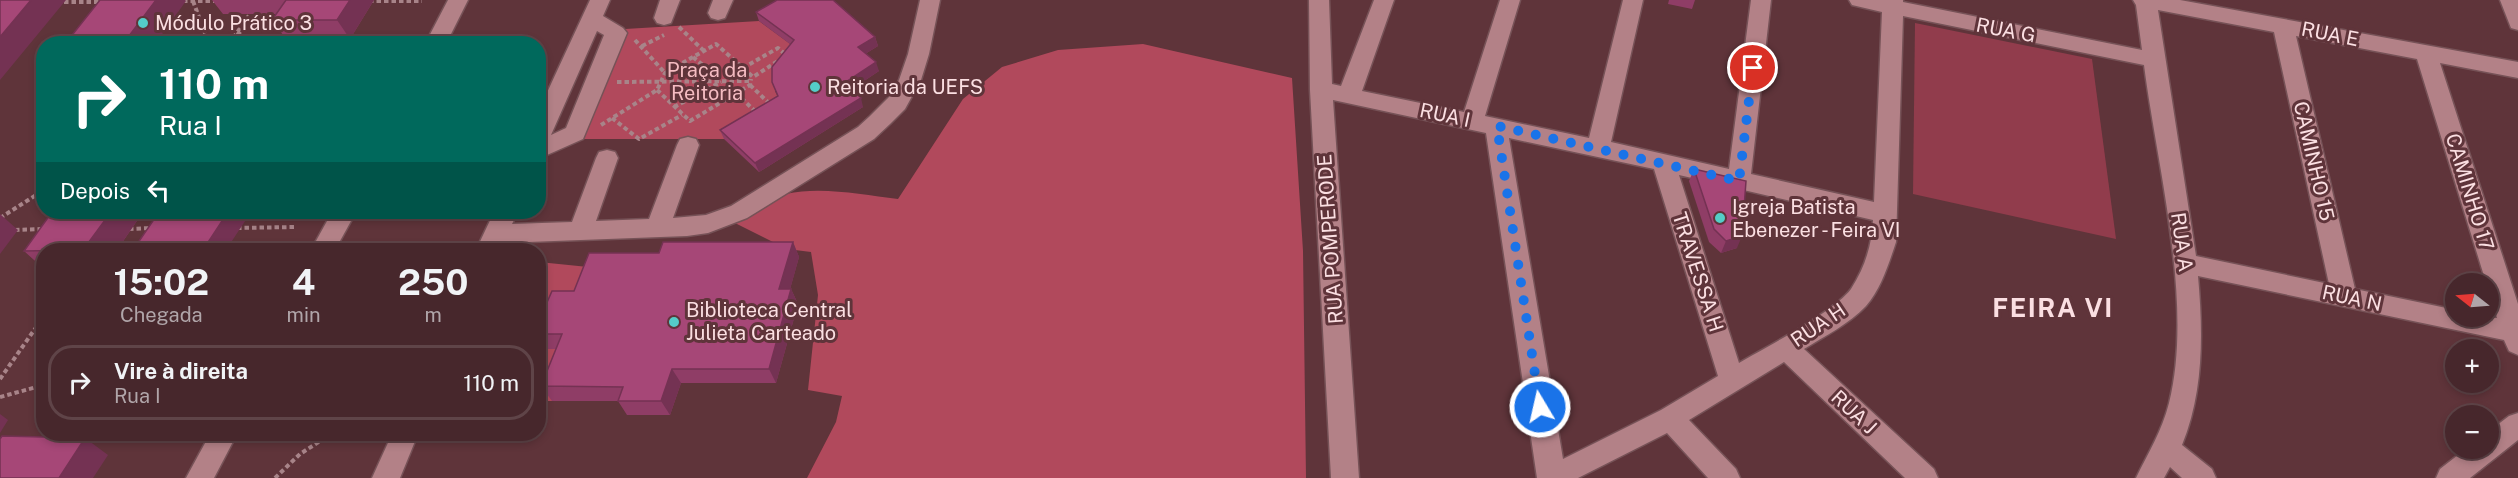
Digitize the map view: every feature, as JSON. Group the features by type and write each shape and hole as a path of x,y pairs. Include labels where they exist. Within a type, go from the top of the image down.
{"street":[{"path":"439,36 458,0"},
{"path":"492,242 581,231 698,226 724,219 866,133 898,102 909,80 930,0"},
{"name":"RUA POMPERODE","path":"1319,0 1321,90 1345,478"},
{"path":"1349,95 1384,0"},
{"path":"1472,121 1510,0"},
{"path":"1598,148 1633,0"},
{"path":"1739,181 1761,0"},
{"name":"RUA G","path":"1859,0 1892,4 2152,59"},
{"name":"RUA E","path":"2145,0 2518,70"},
{"name":"RUA A","path":"2145,0 2152,59 2187,264 2188,361 2180,409 2168,449 2150,478"},
{"path":"2510,0 2518,23"},
{"name":"RUA H","path":"1551,478 1670,418 1828,322 1858,298 1874,270 1884,242 1892,4"},
{"path":"546,120 596,9 616,33 575,133 546,147"},
{"name":"CAMINHO 15","path":"2283,25 2344,297"},
{"name":"CAMINHO 17","path":"2426,52 2517,336"},
{"name":"RUA I","path":"1321,90 1598,148 1884,213"},
{"path":"1497,126 1551,478"},
{"path":"658,228 688,145"},
{"path":"581,231 607,158"},
{"name":"TRAVESSA H","path":"1664,164 1732,380"},
{"path":"327,243 340,219"},
{"path":"492,242 503,219"},
{"name":"RUA N","path":"2187,264 2517,336"},
{"name":"RUA J","path":"1785,347 1924,478"},
{"path":"1670,418 1726,478"},
{"path":"2450,478 2518,424"},
{"path":"200,478 220,441"},
{"path":"386,478 402,441"},
{"path":"2168,449 2202,478"}],"path":[{"path":"175,1 222,1"},
{"path":"193,1 206,36"},
{"path":"362,1 422,1"},
{"path":"64,2 109,2"},
{"path":"234,36 250,14"},
{"path":"672,15 704,51"},
{"path":"237,32 243,36"},
{"path":"596,129 657,90 665,73 716,44 743,68 771,105 757,113 736,93"},
{"path":"642,46 665,73"},
{"path":"657,90 690,121 736,93 786,55 778,48 743,68"},
{"path":"693,57 722,81"},
{"path":"661,81 751,81"},
{"path":"674,107 722,81"},
{"path":"612,118 639,139 682,115"},
{"path":"0,218 36,195"},
{"path":"228,228 296,227"},
{"path":"119,229 162,228"},
{"path":"9,230 51,229"},
{"path":"0,379 36,327"},
{"path":"0,397 36,387"},
{"path":"275,478 300,454 320,441"}],"shaded area":[{"path":"1915,23 2092,59 2116,239 1913,194"}],"green space":[{"name":"Praça da Reitoria","path":"759,21 797,49 775,91 778,97 724,139 579,139 625,29"},
{"path":"1143,44 1292,78 1303,251 1306,478 807,478 836,422 842,396 808,390 818,295 811,252 787,249 733,222 772,199 800,192 842,192 898,199 963,99 1002,67 1058,50"},
{"path":"546,263 598,268 552,401 546,401"}],"building":[{"path":"0,0 31,0 0,37"},
{"path":"100,0 156,0 129,36 71,36"},
{"path":"286,0 350,0 337,20 272,20"},
{"name":"Reitoria da UEFS","path":"777,0 833,0 875,37 858,47 876,62 846,82 861,98 755,163 720,130 778,96 772,82 772,67 794,40 756,12"},
{"name":"Igreja Batista Ebenezer - Feira VI","path":"1694,169 1746,181 1742,236 1726,241 1714,229"},
{"path":"47,219 106,219 88,243 36,243 36,251 24,251"},
{"path":"154,219 223,219 208,243 138,243"},
{"name":"Biblioteca Central Julieta Carteado","path":"663,242 793,242 779,289 791,289 769,369 672,369 661,401 618,401 623,387 546,386 546,374 562,334 546,334 546,305 552,291 574,291 589,253 659,253"},
{"path":"2,436 36,437 36,441 83,441 59,478 0,478 0,439"}],"place":[{"name":"Módulo Prático 3","path":"143,23"},
{"name":"Reitoria da UEFS","path":"815,87"},
{"name":"Igreja Batista Ebenezer - Feira VI","path":"1720,218"},
{"name":"Biblioteca Central Julieta Carteado","path":"674,322"}],"district":[{"name":"FEIRA VI","path":"2053,307"}],"route":[{"path":"1540,407 1497,126 1739,181 1753,68"}]}
